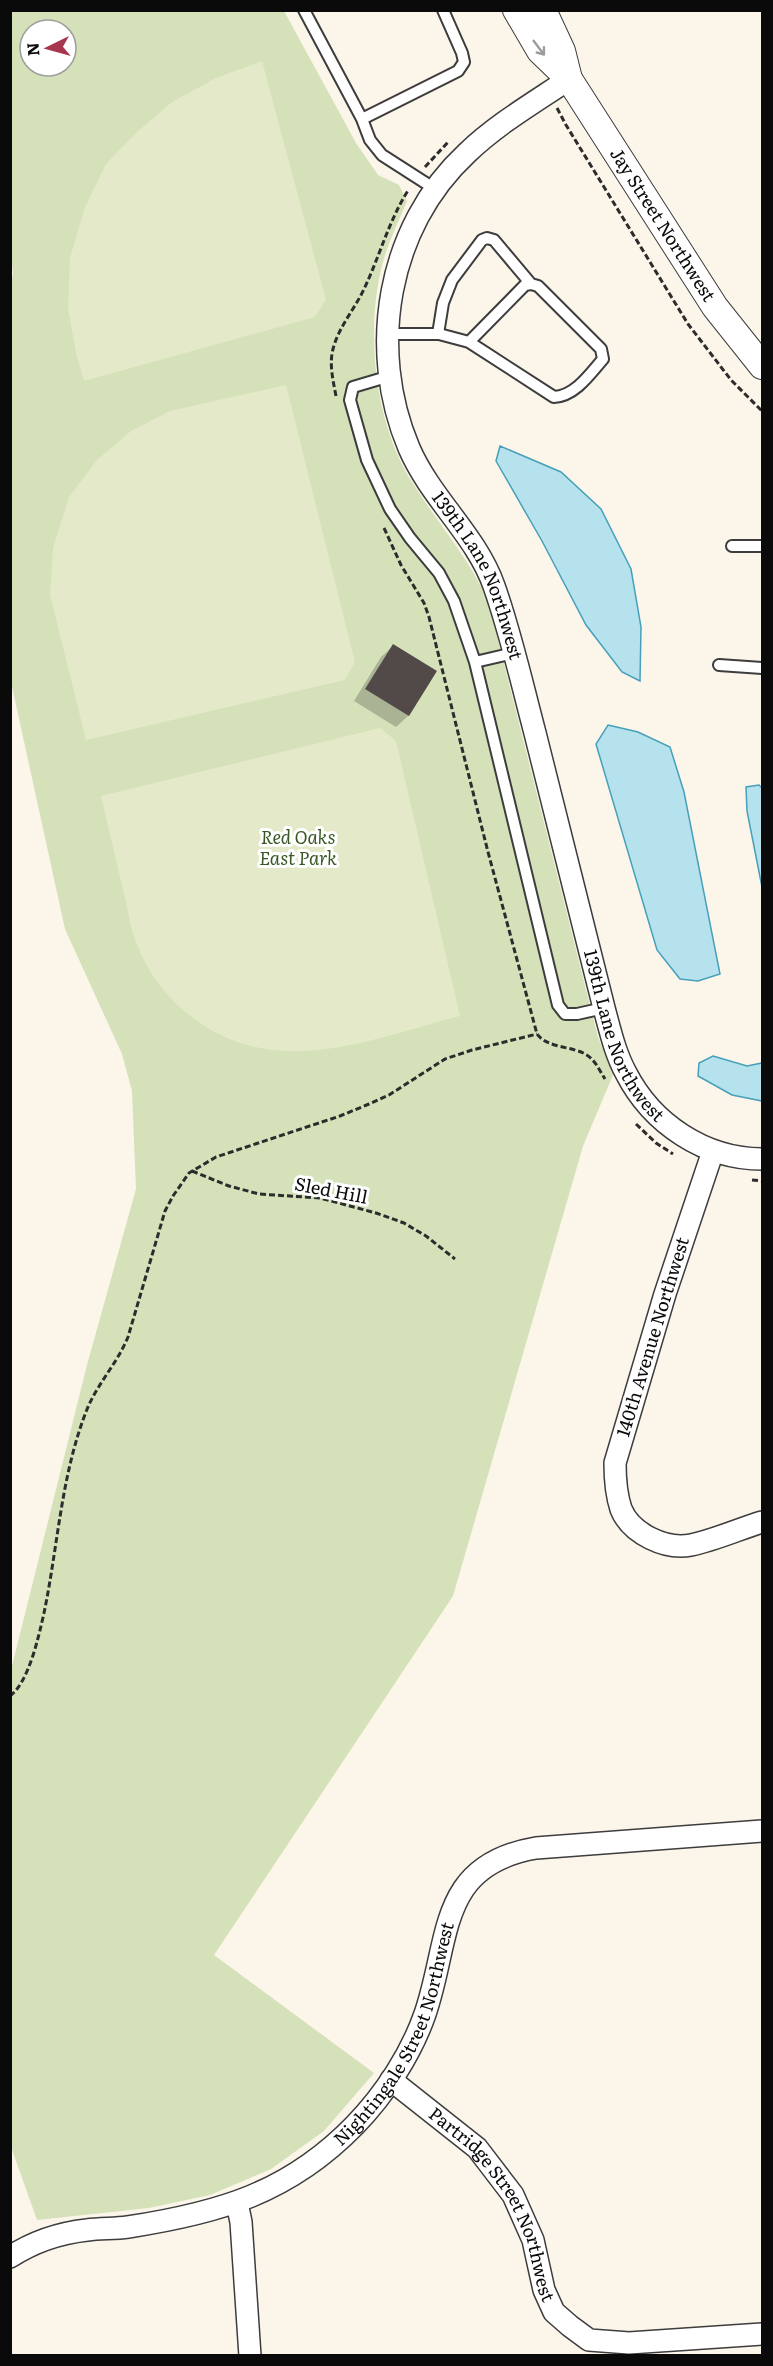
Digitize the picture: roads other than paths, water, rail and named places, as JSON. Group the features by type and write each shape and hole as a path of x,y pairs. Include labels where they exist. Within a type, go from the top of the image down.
{"street":[{"name":"Jay Street Northwest","path":"516,10 540,51 569,80 715,307 762,366"},
{"name":"Jay Street Northwest","path":"543,10 562,51 569,80"},
{"name":"139th Lane Northwest","path":"569,80 467,152 435,189 418,215 399,261 394,284 388,334 390,375 400,420 410,448 435,495 484,561 502,610 604,1008 615,1048 625,1072 638,1094 672,1128 698,1144 713,1150 741,1158 762,1159"},
{"name":"140th Avenue Northwest","path":"713,1150 665,1294 615,1463 614,1483 622,1511 640,1532 670,1545 690,1545 762,1522"},
{"name":"Nightingale Street Northwest","path":"10,2257 49,2238 85,2230 178,2219 237,2203 270,2188 329,2150 357,2123 391,2080 410,2047 424,2016 434,1985 448,1918 458,1896 485,1865 512,1852 536,1848 762,1831"},
{"name":"Partridge Street Northwest","path":"391,2080 477,2148 513,2195 533,2240 544,2290 554,2312 589,2340 629,2343 762,2334"},
{"path":"237,2203 242,2222 250,2355"}],"lane":[{"path":"304,10 362,119 370,140 382,155 435,189"},
{"path":"362,119 458,71 464,62 462,53 443,10"},
{"path":"438,334 443,303 452,280 482,240 487,238 494,240 531,284"},
{"path":"388,334 438,334 469,342 554,397 564,397 573,391 603,359 602,349 538,286 531,284 525,285 469,342"},
{"path":"390,375 353,387 350,400 367,460 390,509 439,573 454,601 475,662 558,1005 565,1014 577,1014 604,1008"},
{"path":"732,546 762,546"},
{"path":"475,662 514,652"},
{"path":"719,666 762,668"}],"water":[{"path":"500,446 561,472 601,509 631,569 641,627 640,681 622,672 586,625 542,541 496,461"},
{"path":"608,725 638,732 670,747 684,792 720,974 698,981 680,979 657,950 596,744"},
{"path":"759,785 762,788 762,887 747,811 746,787"},
{"path":"713,1056 747,1066 762,1063 762,1101 732,1095 698,1076 699,1063"}],"park label":[{"name":"Red Oaks East Park","path":"298,848"}]}
